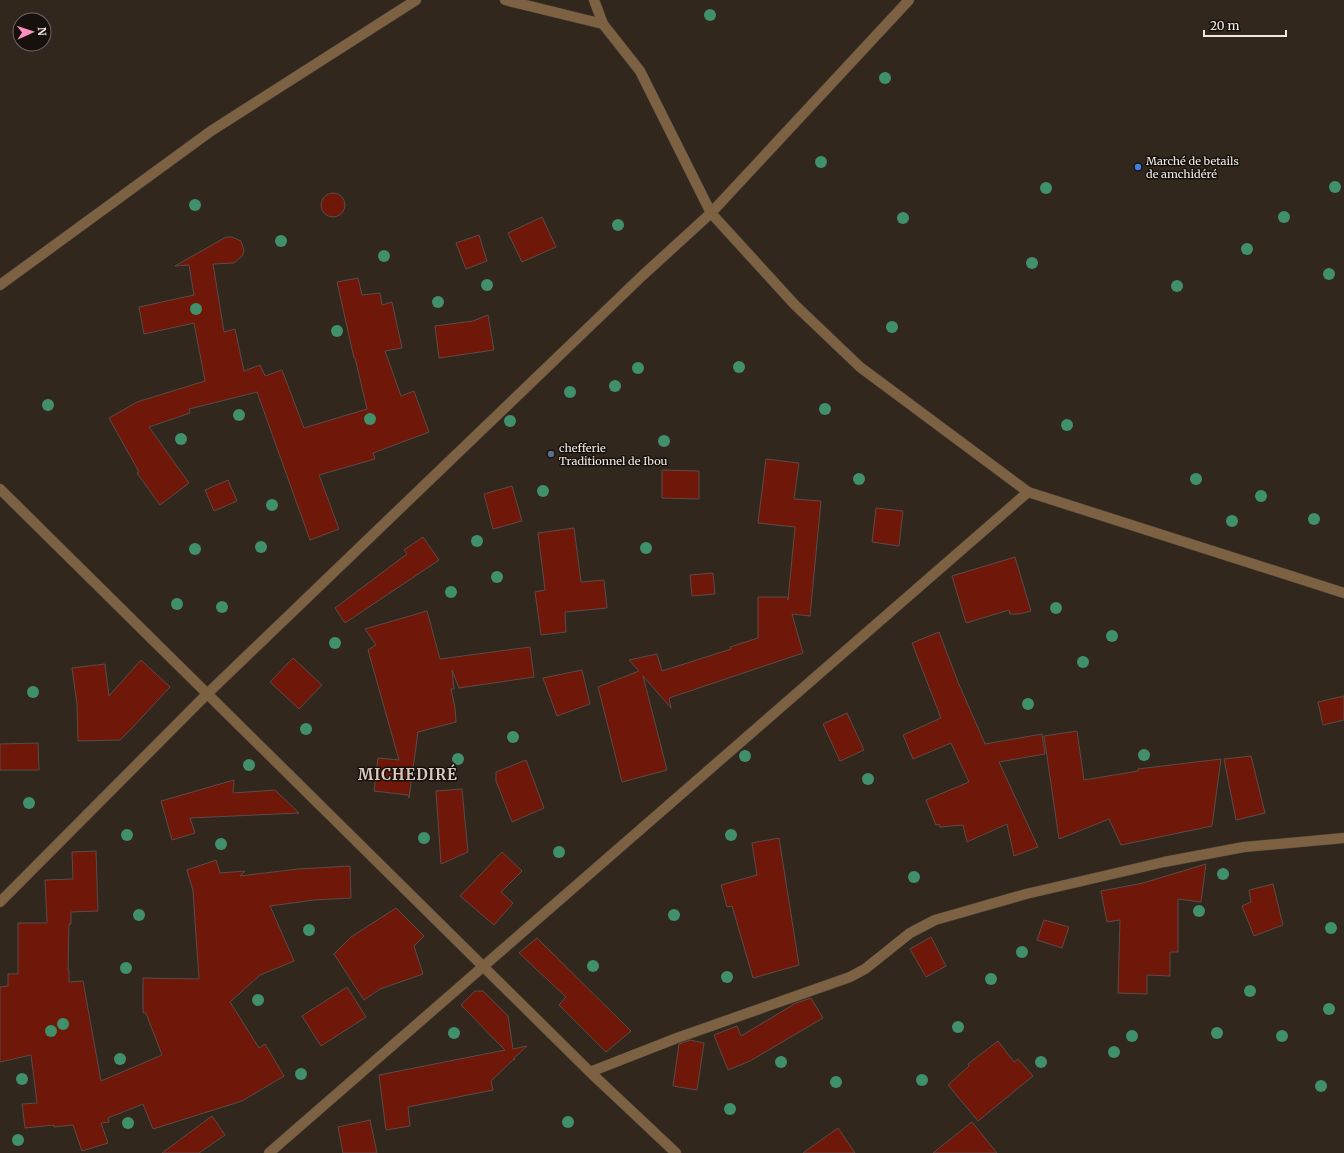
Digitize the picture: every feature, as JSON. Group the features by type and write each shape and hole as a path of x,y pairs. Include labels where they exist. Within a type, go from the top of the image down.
{"street":[{"path":"0,285 211,131 416,0"},
{"path":"506,0 603,24"},
{"path":"594,0 603,24 640,71 712,213 795,305 860,367 1028,492 1342,595"},
{"path":"0,902 207,694 642,276 712,213 909,0"},
{"path":"0,489 590,1072 676,1153"},
{"path":"269,1153 1028,492"},
{"path":"590,1072 677,1038 850,977 865,968 910,933 935,920 1026,894 1164,862 1244,848 1344,838"}],"building":[{"path":"333,193 342,196 345,205 342,214 333,217 324,214 321,205 324,196"},
{"path":"542,217 556,247 522,262 508,233"},
{"path":"479,235 487,261 466,269 456,243"},
{"path":"226,237 232,237 241,241 244,251 242,256 234,263 213,264 224,332 235,329 244,371 260,365 265,376 282,370 304,428 367,409 337,282 358,278 362,295 380,293 382,305 392,302 402,348 385,351 401,396 414,391 429,432 373,453 375,459 319,475 339,529 310,540 257,392 189,409 190,413 149,427 189,483 160,505 137,473 139,472 109,418 137,402 205,381 194,323 144,334 139,307 194,295 189,265 175,266"},
{"path":"488,315 494,350 439,358 435,326 473,321"},
{"path":"766,459 799,463 794,499 821,501 810,616 792,614 803,653 669,698 671,708 643,676 667,770 622,782 598,687 639,671 629,660 657,654 662,671 731,649 730,647 758,638 758,597 787,597 788,600 795,527 758,523"},
{"path":"662,470 699,471 699,499 662,498"},
{"path":"228,480 237,501 214,511 205,490"},
{"path":"512,486 522,521 493,529 484,494"},
{"path":"876,508 903,511 899,546 872,542"},
{"path":"574,528 581,582 604,580 607,608 565,612 566,632 541,635 535,592 545,590 538,533"},
{"path":"423,537 439,560 345,623 335,608 407,554 404,550"},
{"path":"1015,557 1031,611 1019,614 1010,614 1009,610 966,623 952,576"},
{"path":"713,573 715,594 692,596 690,575"},
{"path":"427,611 440,659 530,647 534,677 459,688 452,670 454,689 451,689 456,722 418,732 409,798 408,795 374,791 378,758 399,760 368,650 376,645 365,629"},
{"path":"939,632 958,682 985,744 1042,734 1045,754 999,762 1038,847 1014,856 1007,824 967,842 963,825 940,827 939,824 936,825 926,800 969,782 951,743 913,759 903,735 941,718 912,643"},
{"path":"293,658 322,685 299,709 270,682"},
{"path":"141,660 170,687 120,740 78,741 77,704 72,668 105,664 109,696"},
{"path":"582,670 590,704 557,716 543,678"},
{"path":"1344,696 1344,720 1323,725 1318,702"},
{"path":"847,713 864,750 840,761 823,724"},
{"path":"1077,731 1084,780 1138,771 1138,769 1221,759 1212,826 1121,845 1109,819 1059,839 1044,736"},
{"path":"38,743 39,770 0,770 0,744"},
{"path":"1251,756 1265,813 1236,820 1224,759"},
{"path":"526,760 544,808 512,822 496,781 496,772"},
{"path":"234,780 233,793 275,790 299,813 190,818 195,833 172,840 161,801"},
{"path":"462,789 468,852 441,864 436,791"},
{"path":"779,838 799,965 753,978 732,906 727,907 721,885 757,875 752,843"},
{"path":"96,851 98,911 71,912 71,924 69,924 68,970 69,982 83,981 101,1081 162,1055 146,1013 143,1013 143,978 199,979 193,891 187,870 216,860 220,873 245,871 240,876 298,869 350,866 351,898 314,900 270,906 294,961 260,975 230,1002 259,1048 265,1044 284,1076 242,1101 153,1129 143,1104 108,1118 109,1122 101,1123 108,1143 82,1151 73,1125 25,1128 22,1104 37,1103 31,1055 0,1062 0,987 8,986 8,974 18,974 18,923 47,923 45,880 73,879 72,852"},
{"path":"502,852 522,871 501,892 513,903 494,925 460,896"},
{"path":"1206,864 1201,902 1178,899 1178,952 1170,952 1170,976 1147,975 1147,994 1118,993 1120,920 1107,922 1101,891 1143,883"},
{"path":"1273,884 1283,925 1254,936 1242,906 1251,902 1249,890"},
{"path":"396,908 424,936 414,946 423,974 380,989 364,1000 334,954 351,937"},
{"path":"1044,920 1069,927 1062,948 1037,940"},
{"path":"931,937 946,966 926,977 910,949"},
{"path":"537,938 631,1031 606,1052 559,1005 566,997 519,953"},
{"path":"347,987 366,1017 321,1046 302,1016"},
{"path":"475,991 483,991 508,1016 513,1049 527,1046 514,1058 515,1060 514,1059 491,1081 493,1090 408,1107 410,1126 386,1130 379,1075 505,1050 461,1005"},
{"path":"811,998 823,1018 750,1061 728,1070 714,1035 737,1026 741,1036 796,1003"},
{"path":"690,1040 704,1043 697,1090 673,1086 679,1044"},
{"path":"998,1041 1014,1062 1018,1059 1033,1076 978,1121 948,1085 969,1066 968,1064"},
{"path":"212,1116 225,1135 199,1153 162,1153"},
{"path":"370,1120 377,1153 343,1153 338,1127"},
{"path":"972,1122 997,1153 933,1153"},
{"path":"838,1128 855,1153 803,1153"}],"place":[{"name":"Marché de betails de amchidéré","path":"1138,167"},
{"name":"chefferie Traditionnel de Ibou","path":"551,454"}],"district":[{"name":"MICHEDIRÉ","path":"408,775"}]}
